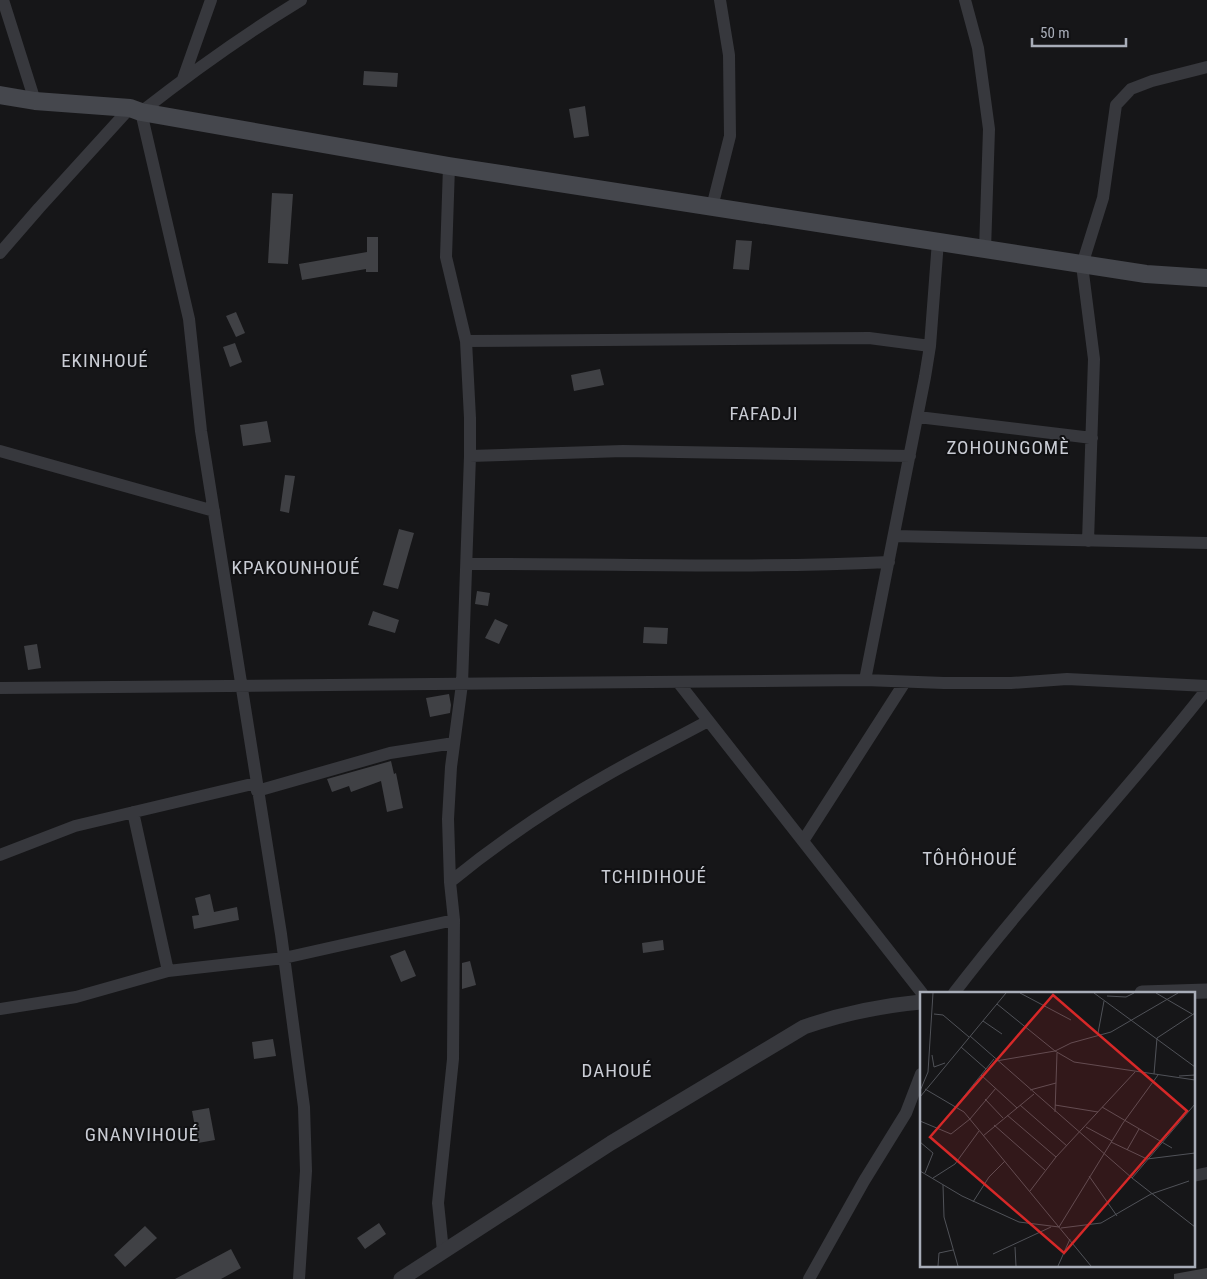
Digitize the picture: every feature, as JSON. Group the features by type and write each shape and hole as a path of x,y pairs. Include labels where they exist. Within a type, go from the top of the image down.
{"main road":[{"path":"0,95 35,101 136,110 449,166 1082,265 1146,274 1207,278"}],"street":[{"path":"3,0 35,101"},
{"path":"183,79 211,0"},
{"path":"0,253 39,208 136,110 301,0"},
{"path":"712,208 730,136 729,55 720,0"},
{"path":"965,0 978,48 989,129 985,250"},
{"path":"1088,541 1094,359 1082,265 1102,198 1116,105 1131,89 1152,80 1207,67"},
{"path":"136,110 189,319 201,431 284,958 304,1107 306,1171 299,1279"},
{"path":"443,1251 438,1203 453,1059 454,920 450,882 448,819 454,744 462,684 470,456 466,341 446,257 449,166"},
{"path":"865,680 918,417 930,346 938,242"},
{"path":"466,341 869,338 930,346"},
{"path":"918,417 1092,438"},
{"path":"0,451 214,510"},
{"path":"470,456 623,451 910,456"},
{"path":"894,536 1207,543"},
{"path":"467,564 712,566 834,565 889,562"},
{"path":"0,688 242,684 865,680 1011,683 1067,679 1207,688"},
{"path":"678,682 921,992"},
{"path":"803,841 905,682"},
{"path":"955,992 988,949 1170,736 1207,688"},
{"path":"450,882 487,852 557,805 607,774 708,721"},
{"path":"0,855 75,826 133,812 257,787 390,753 454,744"},
{"path":"133,812 168,971"},
{"path":"0,1009 76,997 168,971 284,958 454,920"},
{"path":"1174,992 1207,991"},
{"path":"401,1279 611,1144 804,1027 839,1015 891,1005 920,1002"},
{"path":"808,1279 864,1181 906,1113 920,1077"},
{"path":"1194,1176 1207,1173"}],"building":[{"path":"364,71 398,73 397,87 363,85"},
{"path":"585,106 589,136 574,138 569,109"},
{"path":"272,193 293,194 288,264 268,263"},
{"path":"367,237 378,237 378,272 366,272 366,269 302,280 299,264 367,252"},
{"path":"736,240 752,241 749,270 733,269"},
{"path":"236,312 245,333 236,337 226,316"},
{"path":"235,343 242,362 230,367 223,347"},
{"path":"600,369 604,385 574,391 571,375"},
{"path":"267,421 271,442 243,446 240,425"},
{"path":"285,475 295,476 289,513 280,511"},
{"path":"399,529 414,533 398,589 383,585"},
{"path":"477,591 490,593 488,606 475,604"},
{"path":"373,611 399,620 395,633 368,625"},
{"path":"495,619 508,625 499,644 485,638"},
{"path":"644,627 668,628 667,644 643,643"},
{"path":"37,644 41,668 28,670 24,646"},
{"path":"449,694 450,713 430,717 426,698"},
{"path":"391,761 394,774 396,773 403,808 387,812 381,781 351,792 349,786 332,792 327,779"},
{"path":"210,894 214,912 237,907 239,920 194,929 192,916 199,915 195,898"},
{"path":"663,940 664,950 643,953 642,943"},
{"path":"405,950 416,976 401,982 390,956"},
{"path":"470,961 476,985 462,989 462,963"},
{"path":"273,1039 276,1056 254,1059 252,1042"},
{"path":"209,1108 215,1140 198,1143 192,1111"},
{"path":"379,1223 386,1234 365,1249 357,1238"},
{"path":"145,1226 157,1238 125,1267 114,1255"},
{"path":"231,1249 241,1268 221,1279 175,1279"},
{"path":"1207,1268 1207,1279 1174,1279 1174,1274"}],"district":[{"name":"EKINHOUÉ","path":"105,360"},
{"name":"FAFADJI","path":"764,413"},
{"name":"ZOHOUNGOMÈ","path":"1008,447"},
{"name":"KPAKOUNHOUÉ","path":"296,567"},
{"name":"TÔHÔHOUÉ","path":"970,858"},
{"name":"TCHIDIHOUÉ","path":"654,876"},
{"name":"DAHOUÉ","path":"617,1070"},
{"name":"GNANVIHOUÉ","path":"142,1134"}]}
